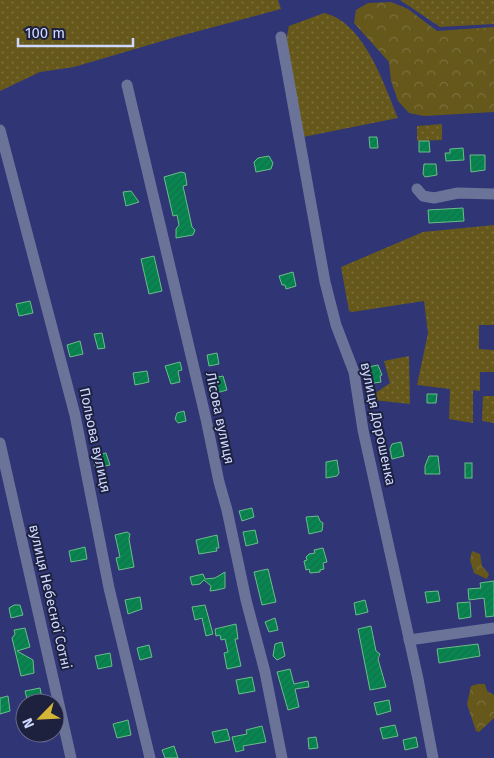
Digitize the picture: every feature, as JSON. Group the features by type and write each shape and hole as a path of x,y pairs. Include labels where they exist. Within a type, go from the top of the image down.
{"street":[{"name":"вулиця Дорошенка","path":"281,37 325,282 336,324 354,372 363,430 433,758"},
{"name":"Лісова вулиця","path":"127,85 206,420 218,482 227,510 246,600 265,672 282,758"},
{"name":"Польова вулиця","path":"0,130 26,222 75,415 108,579 150,758"},
{"path":"417,189 423,196 434,198 458,194 494,194"},
{"name":"вулиця Небесної Сотні","path":"0,443 71,758"},
{"path":"409,640 494,628"}],"green space":[{"path":"0,0 278,0 281,9 74,67 40,72 0,91"},
{"path":"400,0 494,0 494,24 440,27"},
{"path":"391,2 408,9 437,31 494,27 494,112 424,116 409,113 398,101 391,81 389,62 354,23 356,10 368,3"},
{"path":"324,13 338,19 350,28 361,41 379,72 398,118 303,137 286,40 289,26"},
{"path":"442,124 442,140 417,141 417,126"},
{"path":"494,225 494,325 479,325 479,349 494,350 494,372 480,372 480,391 473,390 473,423 449,419 450,389 417,385 428,333 424,301 349,311 341,267 423,232"},
{"path":"409,356 410,404 373,400 371,396 390,383 384,361"},
{"path":"483,396 494,396 494,423 482,421"},
{"path":"472,551 480,554 482,566 489,574 487,579 474,573 470,560"},
{"path":"485,684 487,691 494,695 494,718 479,732 476,731 467,704 471,686"}],"building":[{"path":"369,137 377,137 378,148 370,148"},
{"path":"419,141 429,141 430,152 419,152"},
{"path":"463,148 464,160 446,161 445,153 450,153 450,149"},
{"path":"470,155 485,155 485,170 471,172"},
{"path":"269,156 273,163 271,169 256,172 254,162 258,158"},
{"path":"424,164 436,164 437,175 425,177 423,174"},
{"path":"181,172 185,173 187,185 183,186 192,227 195,230 193,235 176,238 176,229 179,225 177,215 173,216 164,177"},
{"path":"131,191 139,202 126,206 123,192"},
{"path":"463,208 464,221 429,223 428,210"},
{"path":"154,256 162,291 149,294 141,259"},
{"path":"293,272 296,286 286,289 285,285 282,285 279,276"},
{"path":"30,301 33,313 19,316 16,304"},
{"path":"102,333 105,348 98,349 94,334"},
{"path":"80,341 83,354 70,357 67,345"},
{"path":"217,353 219,364 209,366 207,355"},
{"path":"180,362 182,370 178,371 180,382 171,384 165,366"},
{"path":"378,365 382,375 380,376 381,382 368,384 368,367"},
{"path":"147,371 149,382 135,385 133,373"},
{"path":"223,376 227,390 213,394 209,379"},
{"path":"427,394 437,394 436,403 427,403"},
{"path":"184,411 186,421 178,423 175,419 177,413"},
{"path":"401,442 404,456 392,459 390,449 392,444"},
{"path":"106,453 110,465 95,468 93,455"},
{"path":"429,456 438,456 440,474 425,474 425,466"},
{"path":"337,460 339,473 337,476 326,478 326,462"},
{"path":"465,463 472,463 472,478 465,478"},
{"path":"252,508 254,517 242,521 239,511"},
{"path":"318,516 323,523 322,531 309,534 306,517"},
{"path":"255,530 258,543 246,546 243,532"},
{"path":"127,532 130,534 129,539 134,567 119,570 116,558 120,557 115,535"},
{"path":"217,535 219,548 216,548 217,551 199,554 196,540"},
{"path":"85,547 87,559 71,562 69,551"},
{"path":"323,548 327,562 323,563 324,569 320,570 320,572 310,573 309,569 306,570 304,561 307,560 306,557 309,554 315,553 314,550"},
{"path":"268,569 276,602 262,605 254,572"},
{"path":"225,572 225,588 210,591 211,586 204,580 200,584 192,585 190,577 203,574 205,579 215,578"},
{"path":"494,581 494,616 486,617 484,598 469,600 468,589 481,588 480,583"},
{"path":"438,591 440,601 427,603 425,592"},
{"path":"140,597 142,609 128,614 125,600"},
{"path":"365,600 368,612 356,615 354,603"},
{"path":"470,602 471,617 459,619 457,603"},
{"path":"14,605 20,605 23,615 11,618 9,608"},
{"path":"205,605 213,634 206,636 202,618 195,620 192,607"},
{"path":"275,618 278,630 269,632 265,622"},
{"path":"236,624 238,639 235,639 241,666 227,669 224,653 228,652 225,639 221,640 220,635 216,636 215,629"},
{"path":"371,626 376,651 380,654 378,659 386,687 370,690 358,629"},
{"path":"25,628 30,647 17,651 33,660 34,673 21,676 12,638 15,634 14,630"},
{"path":"282,642 285,656 277,660 273,656 275,644"},
{"path":"478,644 480,656 439,663 437,649"},
{"path":"149,645 152,657 140,660 137,648"},
{"path":"110,653 112,666 98,669 95,656"},
{"path":"290,669 294,684 308,681 309,687 295,689 299,707 288,710 277,672"},
{"path":"252,677 255,691 239,694 236,680"},
{"path":"40,688 41,693 26,693 25,691"},
{"path":"8,696 10,711 0,714 0,698"},
{"path":"389,700 391,711 377,715 374,703"},
{"path":"128,720 131,735 117,738 113,724"},
{"path":"395,725 398,736 383,739 380,728"},
{"path":"262,726 266,742 243,746 244,750 236,752 232,737 247,734 246,730"},
{"path":"227,729 230,740 215,743 212,732"},
{"path":"316,737 318,748 309,749 308,738"},
{"path":"416,737 418,747 405,750 403,740"},
{"path":"174,746 178,758 165,758 162,750"}]}
